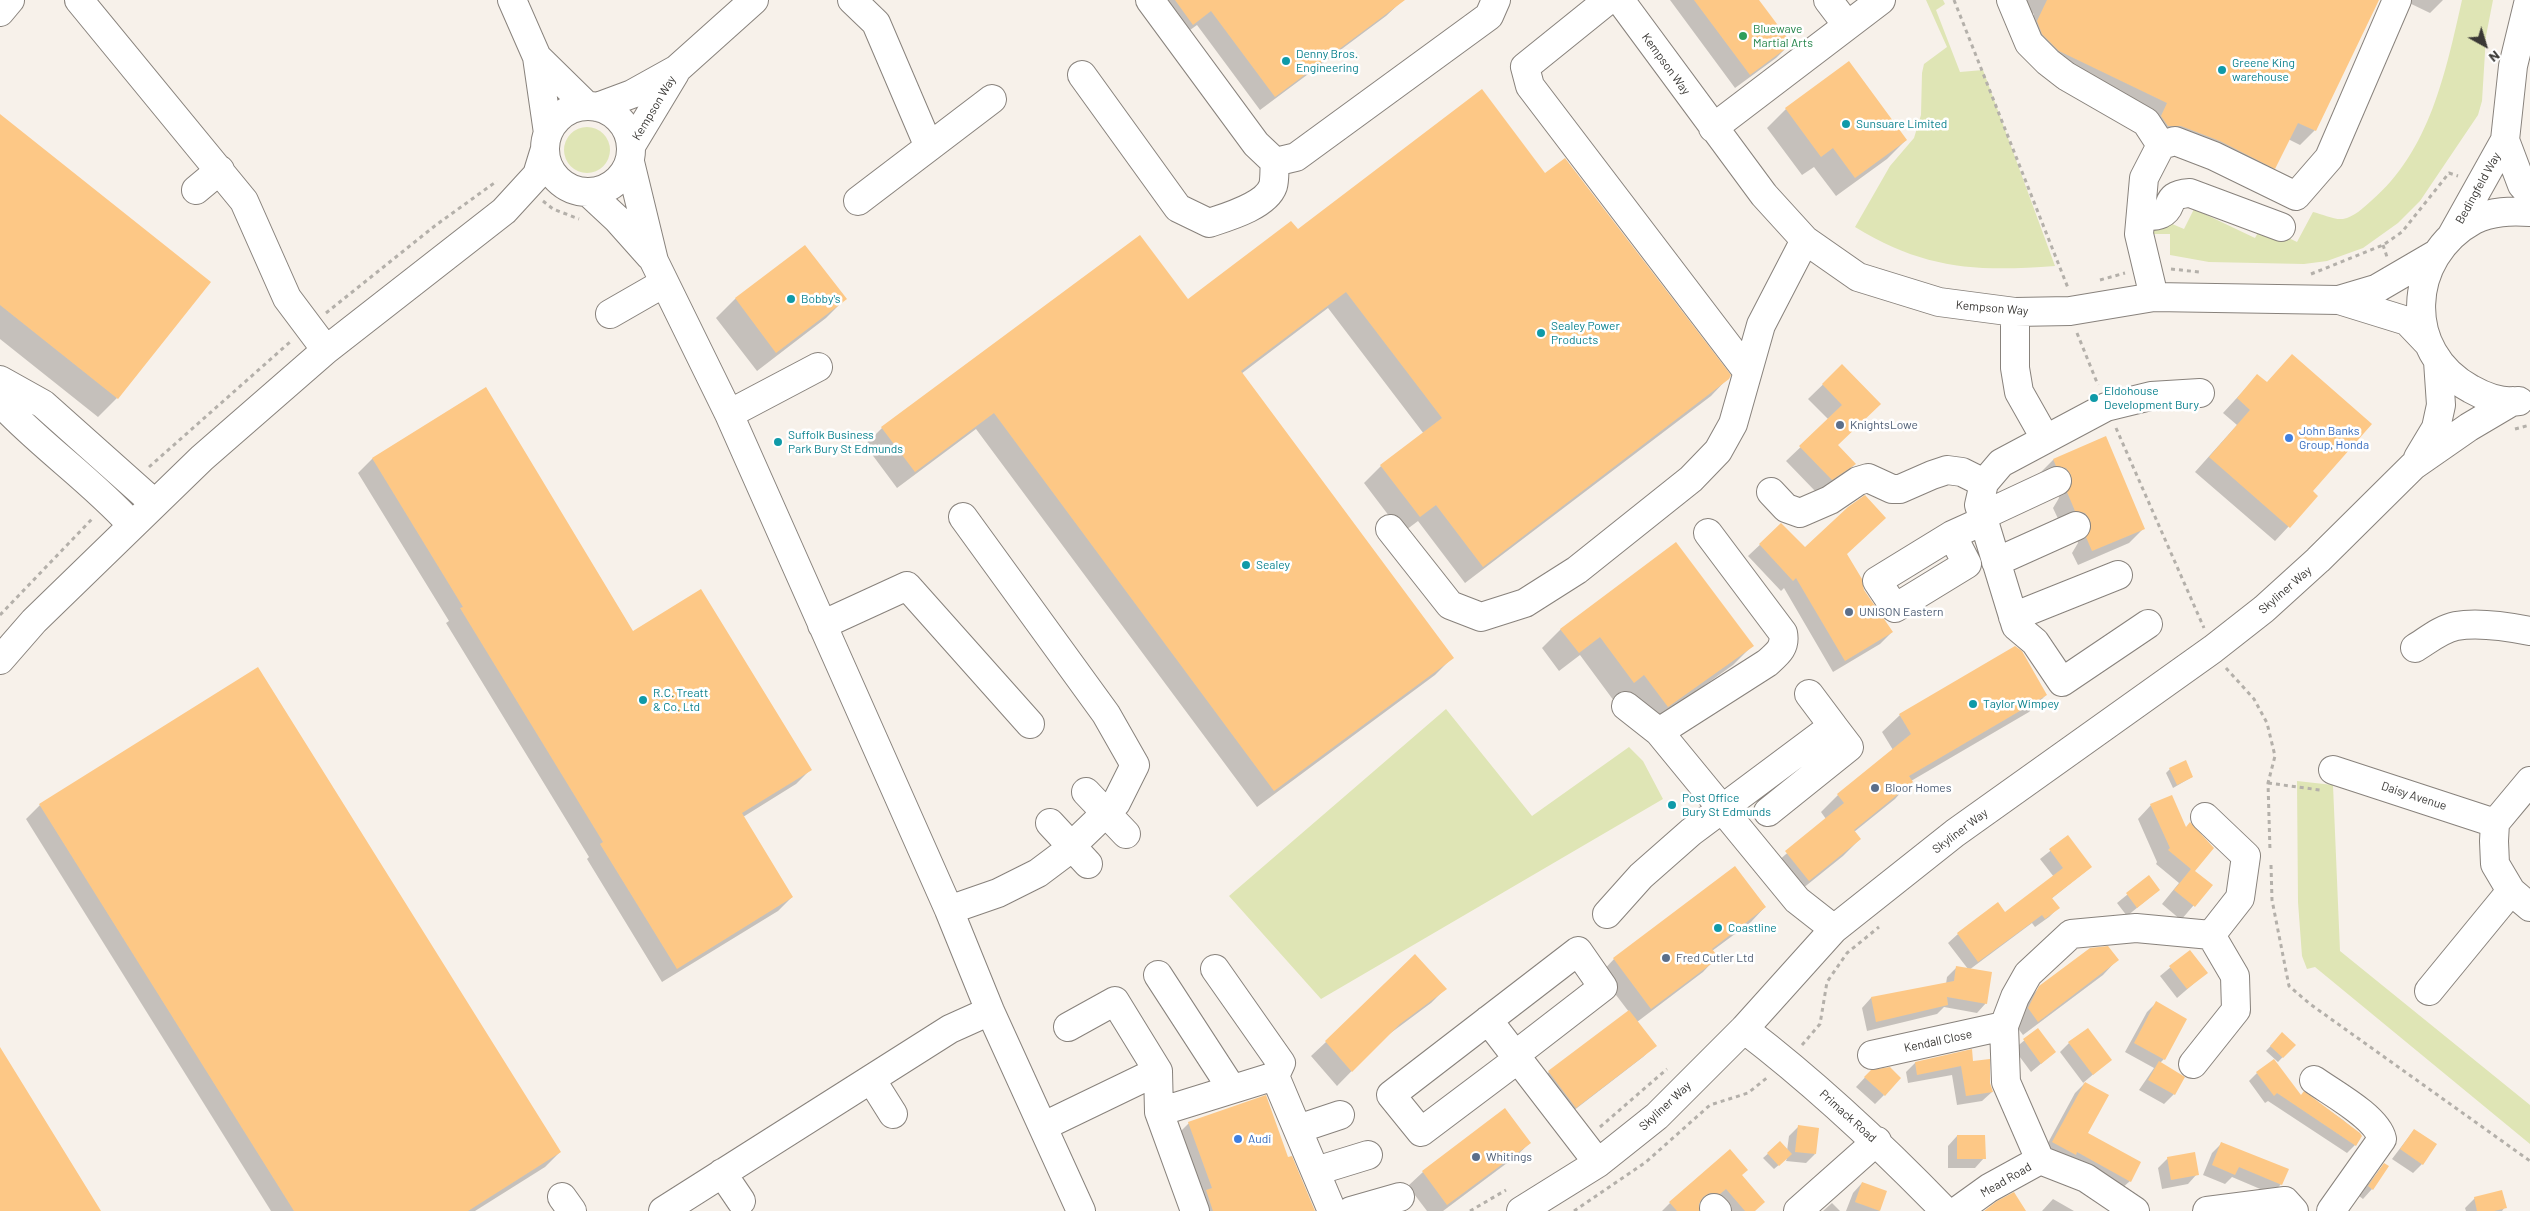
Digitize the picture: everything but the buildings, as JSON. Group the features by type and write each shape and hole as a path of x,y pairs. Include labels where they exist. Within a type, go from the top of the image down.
{"street":[{"path":"0,12 10,0"},
{"path":"79,0 244,201 287,298 326,350"},
{"path":"512,0 537,57 547,141 547,162 553,174 562,183 581,191 634,237 659,272 728,414 949,910 990,1011 1044,1126 1081,1211"},
{"name":"Kempson Way","path":"592,107 632,94 677,69 754,0"},
{"path":"852,0 876,23 929,147"},
{"path":"1150,0 1256,144 1275,162"},
{"path":"1275,162 1296,157 1489,16 1496,0"},
{"path":"1608,0 1525,67 1530,86 1747,371"},
{"name":"Kempson Way","path":"1620,0 1764,196 1805,240 1858,277 1939,302 2016,312 2072,295 2339,300 2407,321 2458,382 2484,396 2522,400"},
{"path":"1828,0 1847,25"},
{"path":"1714,128 1881,0"},
{"path":"2011,0 2029,43 2048,62 2066,76 2146,122 2161,145"},
{"path":"2154,297 2139,234 2144,178 2161,145 2175,141 2214,156 2296,196 2329,158 2397,0"},
{"name":"Bedingfeld Way","path":"2433,351 2420,312 2424,282 2443,245 2505,140 2513,66 2529,0"},
{"path":"537,57 592,107"},
{"name":"Kempson Way","path":"631,154 649,113 677,69"},
{"path":"1082,75 1178,208 1209,223 1241,213 1261,200 1273,187 1275,162"},
{"path":"858,201 992,99"},
{"path":"0,660 34,621 154,503 326,350 504,211 537,175 547,141 564,114 574,108 592,107 610,112 621,121 628,133 631,154 659,272"},
{"name":"Bedingfeld Way","path":"2505,140 2522,185 2530,194"},
{"path":"504,211 536,196 602,190 614,184 624,174 631,154"},
{"path":"196,190 220,170"},
{"path":"2141,216 2159,215 2166,211 2171,199 2178,194 2190,193 2281,227"},
{"name":"Kempson Way","path":"2339,300 2376,289 2443,245 2475,219 2504,211 2530,212"},
{"path":"1390,529 1450,605 1481,618 1525,603 1577,570 1691,479 1718,451 1733,424 1761,325 1805,240"},
{"path":"610,314 659,272"},
{"path":"2016,312 2015,368 2019,392 2044,438"},
{"name":"Skyliner Way","path":"2413,466 2436,428 2441,405 2433,351"},
{"path":"728,414 818,367"},
{"path":"0,380 43,404 154,503"},
{"path":"2148,624 2062,682 2035,642 2015,622 1978,505 1984,482 2001,463 2044,438 2106,407 2151,396 2200,393"},
{"name":"Skyliner Way","path":"1521,1211 1598,1163 1657,1116 1744,1029 1834,929 1955,833 2220,659 2264,609 2318,560 2413,466 2475,422 2522,400"},
{"path":"0,402 24,427 110,501 131,524"},
{"path":"1771,492 1786,508 1800,513 1830,500 1858,481 1868,478 1892,490 1900,489 1947,470 1962,472 1984,482"},
{"path":"1952,535 2057,481"},
{"path":"949,910 998,893 1080,855 1107,812 1116,804 1135,765 1106,714 963,517"},
{"path":"1996,562 2076,526"},
{"path":"1659,732 1767,663 1780,652 1784,642 1783,634 1708,533"},
{"path":"2015,622 2118,575"},
{"path":"822,625 907,586 1030,724"},
{"path":"2415,648 2440,632 2457,626 2522,629"},
{"path":"1768,812 1849,747 1809,694"},
{"path":"1626,706 1659,732 1797,900 1834,929"},
{"path":"1607,914 1641,876 1677,844 1834,726"},
{"name":"Daisy Avenue","path":"2333,770 2495,823"},
{"path":"2429,991 2521,899 2495,864 2495,823 2530,781"},
{"path":"1086,792 1126,834"},
{"path":"2205,817 2246,856 2240,898 2211,936"},
{"path":"1050,823 1080,855"},
{"path":"2040,1160 2006,1082 2004,1026 2015,997 2028,974 2071,934 2136,928 2211,936"},
{"path":"2193,1064 2236,1010 2236,976 2211,936"},
{"path":"1578,951 1603,987 1421,1132 1391,1095 1488,1020 1578,951"},
{"path":"1216,969 1281,1063 1276,1076 1332,1211"},
{"path":"1158,975 1232,1090"},
{"path":"1068,1026 1115,1001 1158,1071 1159,1112 1195,1211"},
{"path":"663,1211 950,1029 990,1011"},
{"path":"1488,1020 1598,1163"},
{"name":"Kendall Close","path":"1872,1055 2004,1026"},
{"name":"Primack Road","path":"1744,1029 1787,1062 1876,1141 1945,1211"},
{"path":"1044,1126 1158,1071"},
{"path":"1159,1112 1276,1076"},
{"path":"871,1079 893,1114"},
{"path":"2314,1080 2370,1120 2380,1132 2382,1139 2331,1211"},
{"path":"1298,1129 1340,1115"},
{"path":"1798,1211 1876,1141"},
{"path":"1316,1171 1368,1155"},
{"name":"Mead Road","path":"1957,1211 1989,1188 2040,1160 2086,1178 2135,1211"},
{"path":"722,1173 742,1202"},
{"path":"1351,1211 1400,1197"},
{"path":"2207,1211 2285,1201 2294,1211"}],"path":[{"path":"1954,0 2072,295 2106,407 2220,659 2254,699 2267,723 2275,756 2268,783 2272,900 2289,986 2310,1004 2530,1161"},
{"path":"536,196 553,209 584,221"},
{"path":"2302,274 2312,274 2383,245"},
{"path":"2093,282 2146,267 2206,272"},
{"path":"2220,659 2234,664"},
{"path":"2219,675 2220,659"},
{"path":"1574,1211 1646,1162 1710,1105 1748,1093 1787,1062 1820,1024 1826,982 1847,953 1885,921"}],"green space":[{"path":"1926,0 1943,0 1945,4 1936,10 1960,72 1983,70 2055,266 2000,268 1951,264 1904,252 1855,227 1890,166 1914,138 1921,115 1924,64 1947,47"},
{"path":"2462,0 2493,0 2486,36 2482,101 2478,115 2420,201 2398,223 2363,248 2327,261 2304,264 2209,262 2170,255 2170,234 2154,234 2153,223 2158,218 2184,229 2194,209 2255,238 2262,225 2297,242 2313,212 2332,218 2343,219 2355,214 2371,201 2391,181 2408,158 2422,134 2442,82"},
{"path":"582,127 592,127 606,137 610,150 606,163 600,169 592,173 582,173 568,163 564,155 564,145 574,131"},
{"path":"1446,709 1532,816 1629,747 1643,761 1663,799 1321,999 1229,896"},
{"path":"2297,781 2333,785 2340,951 2530,1105 2530,1144 2315,967 2307,969 2302,956 2298,902"}],"place":[{"name":"Bluewave Martial Arts","path":"1743,36"},
{"name":"Denny Bros. Engineering","path":"1286,61"},
{"name":"Greene King warehouse","path":"2222,70"},
{"name":"Sunsuare Limited","path":"1846,124"},
{"name":"Bobby's","path":"791,299"},
{"name":"Sealey Power Products","path":"1541,333"},
{"name":"Eldohouse Development Bury","path":"2094,398"},
{"name":"KnightsLowe","path":"1840,425"},
{"name":"John Banks Group, Honda","path":"2289,438"},
{"name":"Suffolk Business Park Bury St Edmunds","path":"778,442"},
{"name":"Sealey","path":"1246,565"},
{"name":"UNISON Eastern","path":"1849,612"},
{"name":"R.C. Treatt & Co. Ltd","path":"643,700"},
{"name":"Taylor Wimpey","path":"1973,704"},
{"name":"Bloor Homes","path":"1875,788"},
{"name":"Post Office Bury St Edmunds","path":"1672,805"},
{"name":"Coastline","path":"1718,928"},
{"name":"Fred Cutler Ltd","path":"1666,958"},
{"name":"Audi","path":"1238,1139"},
{"name":"Whitings","path":"1476,1157"}]}
